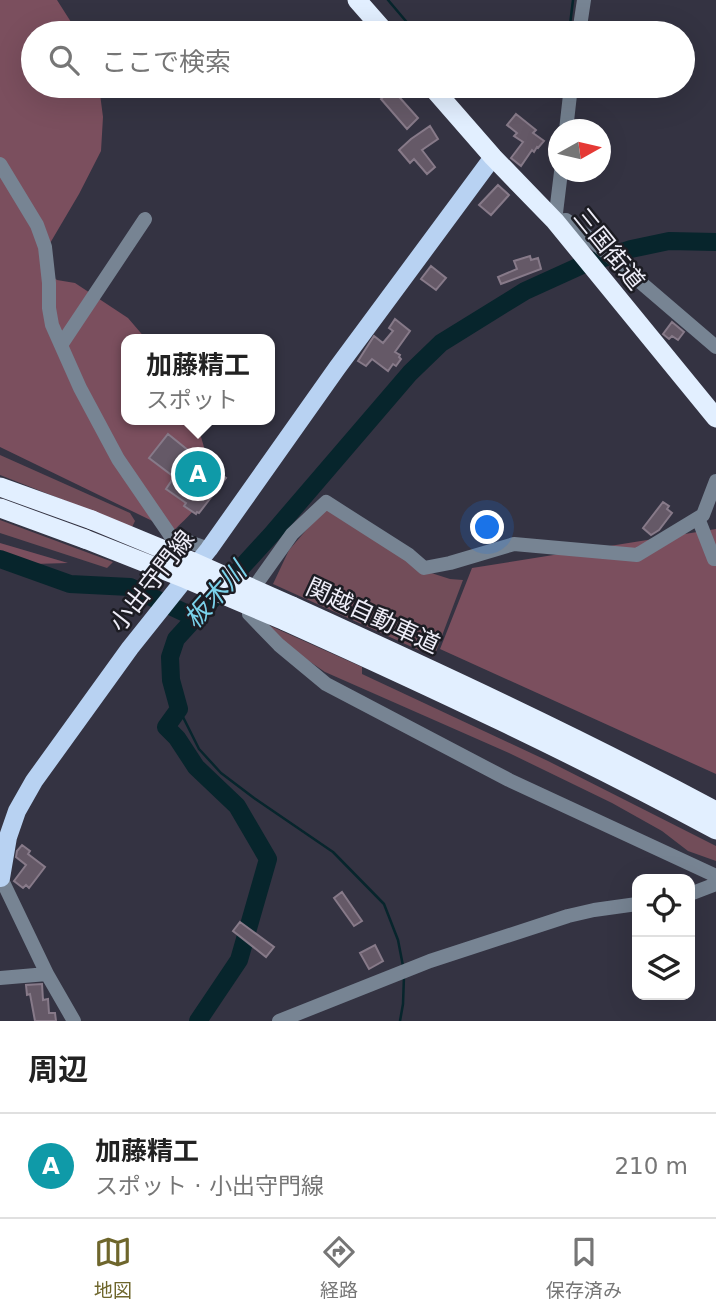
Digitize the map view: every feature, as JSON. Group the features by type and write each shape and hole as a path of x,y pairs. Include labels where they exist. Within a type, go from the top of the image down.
{"highway":[{"path":"357,0 375,21"},
{"name":"三国街道","path":"442,98 494,158 555,221 716,418"},
{"name":"関越自動車道","path":"0,487 92,520 191,561 418,681 600,768 716,830"},
{"name":"関越自動車道","path":"0,508 411,660 606,754 716,811"}],"main road":[{"name":"小出守門線","path":"1,878 8,837 17,811 34,781 130,648 209,549 337,368 494,158"}],"street":[{"path":"581,21 584,0"},
{"path":"567,119 570,98"},
{"path":"0,164 37,225 45,247 49,283 48,308 52,325 80,388 118,458 170,535 209,549"},
{"path":"560,182 555,221 566,220 716,347"},
{"path":"61,345 145,219"},
{"path":"716,481 703,515 637,555 514,544 424,568 409,555 326,502 292,534 255,586 249,614 279,645 326,684 509,780 716,876"},
{"path":"698,518 716,559"},
{"path":"1,878 47,974 74,1021"},
{"path":"695,892 716,884"},
{"path":"279,1021 430,961 568,916 632,905"},
{"path":"0,978 47,974"}],"shaded area":[{"path":"0,0 57,0 70,21 21,21 21,98 101,98 103,117 101,151 46,250 47,272 57,280 75,283 128,318 142,334 121,334 121,425 196,425 205,455 207,483 200,502 173,531 0,447"},
{"path":"0,455 130,513 135,521 132,527 0,475"},
{"path":"327,506 425,571 463,580 434,657 273,584 289,550"},
{"path":"0,520 113,562 107,568 0,533"},
{"path":"716,529 716,774 440,649 472,568"},
{"path":"0,543 68,563 0,565"},
{"path":"266,624 362,667 362,674 548,761 716,846 716,861 688,851 662,831 612,803 509,753 325,672 272,636"}],"building":[{"path":"400,98 418,118 407,129 381,99"},
{"path":"516,114 536,130 533,133 544,141 534,152 532,150 521,166 511,158 523,142 514,136 517,133 507,125"},
{"path":"430,126 438,139 422,150 435,167 427,174 414,159 410,163 399,150"},
{"path":"498,185 509,195 491,215 479,205"},
{"path":"530,256 531,260 538,258 541,269 501,284 498,277 517,269 514,261"},
{"path":"431,266 446,278 436,290 421,279"},
{"path":"395,319 410,331 395,352 401,359 396,366 393,364 388,371 372,359 366,366 358,361 374,336 383,343 393,331 389,328"},
{"path":"672,322 684,332 678,340 672,336 669,339 663,334"},
{"path":"168,434 189,451 182,460 196,473 205,462 226,478 199,513 196,514 184,506 186,503 166,489 174,477 149,458"},
{"path":"663,502 669,506 667,509 672,513 659,530 651,535 643,528"},
{"path":"22,845 30,851 28,854 45,867 29,888 26,885 23,888 14,881 26,865 16,857"},
{"path":"342,892 362,921 354,926 334,898"},
{"path":"240,922 274,947 266,957 233,931"},
{"path":"375,945 383,961 369,969 360,953"},
{"path":"42,984 43,1000 48,999 49,1013 55,1013 56,1021 35,1021 26,985"}],"waterway":[{"path":"388,0 406,21"},
{"path":"570,21 573,0"},
{"name":"板木川","path":"198,1021 239,960 268,859 237,806 196,767 177,738 166,727 179,709 171,680 170,657 176,639 271,535 410,373 441,343 525,291 580,266 631,249 669,241 716,242"},
{"path":"0,559 70,584 130,587 196,618"},
{"path":"179,709 199,749 221,773 333,852 384,904 398,940 403,966"},
{"path":"400,1021 404,976"}],"place":[{"name":"加藤精工","path":"198,474"}]}
